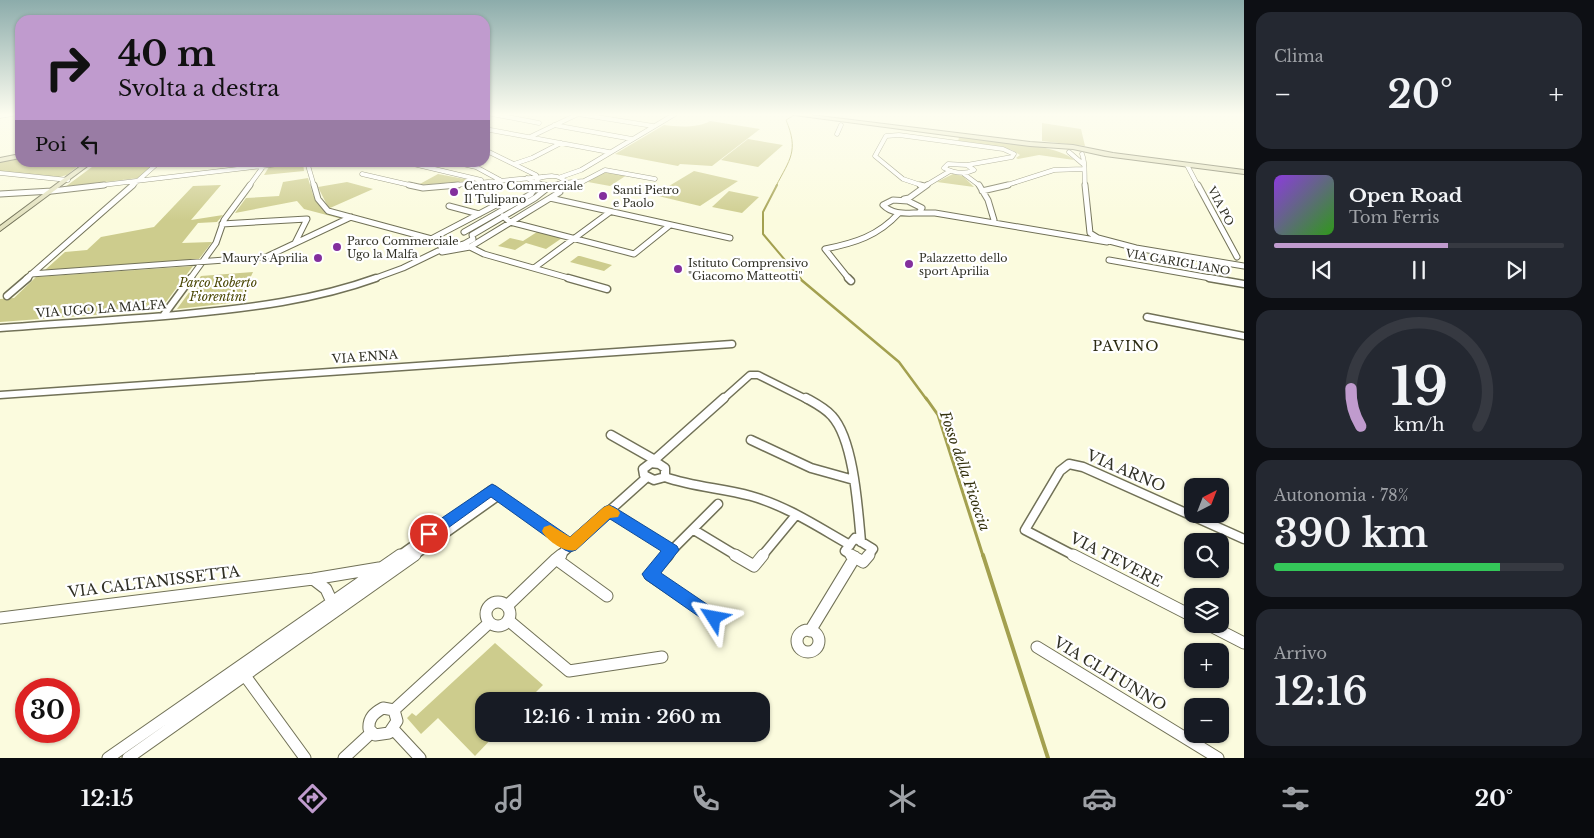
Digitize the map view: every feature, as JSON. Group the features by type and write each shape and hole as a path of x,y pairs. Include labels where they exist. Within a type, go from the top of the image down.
{"street":[{"path":"514,164 549,149"},
{"path":"595,149 609,152"},
{"path":"524,177 541,185 557,185 614,149"},
{"path":"879,149 875,156 903,179 924,186"},
{"path":"994,220 990,201 971,175 944,168 945,165 952,163 966,165 1012,157 1014,154 1004,149"},
{"path":"1058,149 1111,154 1244,172"},
{"path":"1067,151 1083,167"},
{"path":"490,152 540,176"},
{"path":"1083,152 1085,161 1083,167 1093,237"},
{"path":"0,160 15,157"},
{"path":"362,174 418,188 524,177 555,176 569,173 588,165"},
{"path":"966,165 974,170 971,175"},
{"name":"VIA PO","path":"1187,165 1237,257"},
{"path":"0,229 84,167"},
{"path":"7,296 153,167"},
{"path":"0,195 51,192 243,167"},
{"path":"163,316 203,262 218,238 222,224 263,167"},
{"path":"308,167 318,199 328,211 433,240 441,244 440,246 458,245 470,247 483,253 607,289"},
{"path":"426,167 486,181"},
{"path":"476,167 500,180"},
{"path":"982,190 992,190 1054,170 1083,167"},
{"path":"555,176 563,180 584,181 605,170 656,179"},
{"path":"950,171 932,180 909,198 890,200 884,205 888,210 899,213 935,213 1244,266"},
{"path":"0,173 68,180"},
{"path":"536,182 540,176"},
{"path":"910,181 932,180"},
{"name":"VIA UGO LA MALFA","path":"440,246 459,250 470,247 577,181"},
{"name":"VIA UGO LA MALFA","path":"440,246 458,245 471,240 472,235 531,194 536,187 536,182"},
{"path":"557,185 560,192"},
{"name":"VIA UGO LA MALFA","path":"0,328 248,308 316,296 388,274 440,246 450,234 464,232 539,195 550,186"},
{"path":"550,198 730,238"},
{"path":"901,200 920,206 994,220 1004,224 1093,237 1107,242"},
{"path":"433,240 498,205 517,202"},
{"path":"498,205 501,214 510,222 634,254 670,225"},
{"path":"449,206 479,214"},
{"path":"919,213 922,210 920,206"},
{"path":"534,268 610,212"},
{"path":"851,282 825,249 867,239 879,233 899,213"},
{"path":"31,274 266,257 351,218"},
{"path":"222,224 307,219 295,243"},
{"path":"986,222 994,222 994,220"},
{"path":"464,232 472,235"},
{"name":"VIA GARIGLIANO","path":"1109,260 1244,284"},
{"path":"1147,317 1244,336"},
{"name":"VIA ENNA","path":"0,395 732,344"},
{"path":"646,478 643,469 750,375 754,374 814,404 832,416 840,428 854,480 861,542"},
{"path":"611,435 665,468 665,477"},
{"path":"751,440 811,468 854,480"},
{"name":"VIA ARNO","path":"1025,530 1060,471 1069,464 1092,470 1244,539"},
{"path":"646,478 654,480 665,477 689,486 752,496 776,504 850,545"},
{"path":"507,606 646,478"},
{"path":"495,492 570,546"},
{"name":"VIA CALTANISSETTA","path":"128,758 332,602 495,492"},
{"name":"VIA CALTANISSETTA","path":"108,758 242,672 495,492"},
{"path":"714,618 650,574 718,504"},
{"path":"609,511 672,550"},
{"path":"694,530 754,566 796,515"},
{"name":"VIA TEVERE","path":"1025,530 1184,612"},
{"path":"855,538 874,549 863,562 845,551 850,545 855,538"},
{"path":"810,631 855,558"},
{"path":"556,559 607,596"},
{"name":"VIA CALTANISSETTA","path":"0,618 313,579 382,567"},
{"path":"313,579 326,589 332,602"},
{"path":"496,604 507,606 511,614 508,620 497,625 489,623 486,617 490,608 496,604"},
{"path":"508,620 569,671 662,657"},
{"path":"394,710 489,623"},
{"path":"1225,633 1244,643"},
{"name":"VIA CLITUNNO","path":"1037,647 1218,758"},
{"path":"242,672 305,758"},
{"path":"387,708 394,710 397,721 393,729 384,735 371,733 368,726 374,713 387,708"},
{"path":"393,729 420,758"},
{"path":"344,758 371,733"}],"green space":[{"path":"623,149 734,149 712,166 680,164 678,166 615,154"},
{"path":"735,149 778,149 758,167 721,160"},
{"path":"1010,149 1050,149 1074,160 1039,155 1018,159 1016,158 1020,155"},
{"path":"15,158 15,167 77,167 67,175 59,177 0,171 0,162"},
{"path":"92,167 150,167 138,178 65,187"},
{"path":"269,167 304,167 304,171 264,175"},
{"path":"605,171 627,175 610,186 588,182"},
{"path":"694,171 738,181 700,206 654,195"},
{"path":"438,174 475,181 418,185"},
{"path":"953,174 963,176 974,187 937,182"},
{"path":"308,178 313,195 324,211 345,217 342,219 304,209 297,201 235,213 246,198 279,196 283,182"},
{"path":"347,182 373,189 330,208 328,207 318,187"},
{"path":"221,185 191,220 223,215 217,222 198,223 182,243 212,242 199,259 45,270 65,252 87,250 101,237 154,227 193,186"},
{"path":"729,191 759,197 742,213 712,207"},
{"path":"537,232 562,238 546,249 526,243 515,250 498,246 510,238 523,241"},
{"path":"578,256 612,265 604,271 570,262"},
{"path":"193,266 160,310 0,322 0,299 14,298 36,277"},
{"name":"Parco Roberto Fiorentini","path":"253,272 239,302 177,309 201,276"},
{"path":"495,643 543,685 536,692 475,692 475,742 488,742 475,756 438,718 421,734 407,718 412,713 416,716"}],"waterway":[{"name":"Fosso della Ficoccia","path":"776,186 789,161 792,149"},
{"name":"Fosso della Ficoccia","path":"777,185 763,212 763,234 801,279"},
{"name":"Fosso della Ficoccia","path":"799,278 899,362 927,400"},
{"name":"Fosso della Ficoccia","path":"926,398 938,415 983,556"},
{"name":"Fosso della Ficoccia","path":"983,555 1048,758"}],"slow traffic":[{"path":"550,531 570,546 609,511 613,513"}],"place":[{"name":"Centro Commerciale Il Tulipano","path":"454,192"},
{"name":"Santi Pietro e Paolo","path":"603,196"},
{"name":"Parco Commerciale Ugo la Malfa","path":"337,247"},
{"name":"Maury's Aprilia","path":"318,258"},
{"name":"Palazzetto dello sport Aprilia","path":"909,264"},
{"name":"Istituto Comprensivo \"Giacomo Matteotti\"","path":"678,269"}],"district":[{"name":"PAVINO","path":"1126,346"}],"route":[{"path":"429,534 492,490 570,546 609,511 672,550 650,574 714,618"}]}
